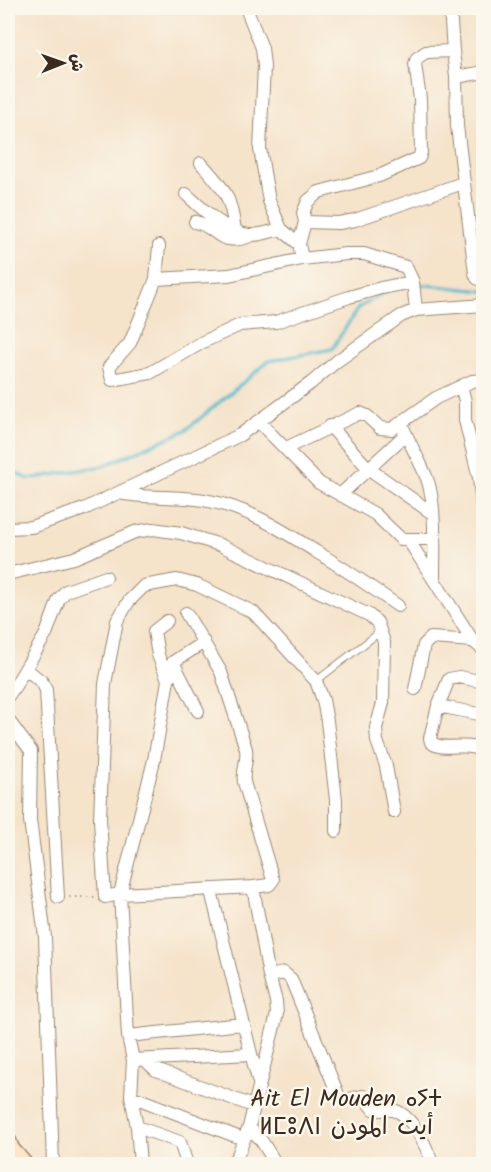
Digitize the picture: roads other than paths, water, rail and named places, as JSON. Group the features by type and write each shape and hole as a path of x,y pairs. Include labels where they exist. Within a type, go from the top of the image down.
{"street":[{"path":"246,8 262,48 264,66 260,149 268,201 281,230 299,244"},
{"path":"450,8 456,77 457,126 475,273 477,278 483,282"},
{"path":"302,259 299,244 305,222 303,213 308,201 319,192 378,176 419,158 420,99 416,71 417,58 426,52 453,51"},
{"path":"456,77 483,72"},
{"path":"201,163 224,189 232,206 236,230"},
{"path":"305,222 339,223 355,220 464,183"},
{"path":"186,194 211,217 251,236"},
{"path":"195,222 202,223 220,238 241,239 281,230"},
{"path":"159,246 156,279 130,343 109,367 112,380 150,373 203,342 240,325 276,322 349,297 413,282"},
{"path":"156,279 229,275 302,259 364,254 406,267 413,282 416,310"},
{"path":"8,528 31,527 56,520 240,435 401,316 416,310 483,305"},
{"path":"286,448 360,413 380,428 392,429 428,402 472,381 483,380"},
{"path":"461,386 465,401 465,420 481,480 483,522"},
{"path":"259,422 319,483 375,514 401,539 409,541 434,539"},
{"path":"401,422 429,484 434,539 434,578"},
{"path":"330,426 369,469 432,513"},
{"path":"340,495 405,435"},
{"path":"118,493 139,497 203,500 241,509 268,521 360,579 398,606"},
{"path":"8,574 74,558 135,532 153,530 181,533 220,545 369,615 377,622 381,631 385,654 383,703 376,728 377,741 386,766 394,812"},
{"path":"409,541 473,641 483,650"},
{"path":"8,696 46,634 59,599 66,591 106,577"},
{"path":"186,613 221,672 246,749 248,757 243,767 244,782 273,880 269,885 253,887 120,894 105,897 100,820 105,684 117,621 129,600 144,586 177,580 207,590 253,612 316,681 327,721 336,800 336,831"},
{"path":"167,621 154,630 158,655 168,680"},
{"path":"415,689 427,641 436,637 447,640 473,641"},
{"path":"204,642 173,662 154,760 120,894 128,1036 139,1060 156,1070 253,1106"},
{"path":"173,662 198,711"},
{"path":"26,669 42,682 46,690 57,897"},
{"path":"483,682 454,677 447,683 438,706 430,738 431,742 438,747 472,747 482,753 483,759"},
{"path":"438,706 483,715"},
{"path":"8,720 31,751 30,820 45,937 53,1164"},
{"path":"236,1162 249,1127 277,1014 253,887"},
{"path":"211,891 242,1024 260,1084"},
{"path":"269,976 284,973 291,980 339,1097 345,1100 363,1095 373,1109 390,1110 400,1114 420,1136 432,1164"},
{"path":"128,1036 242,1024"},
{"path":"139,1060 251,1054"},
{"path":"139,1060 131,1096 137,1127 140,1164"},
{"path":"131,1096 243,1139"},
{"path":"137,1127 180,1142 187,1164"},
{"path":"249,1127 261,1140 276,1164"}],"lane":[{"path":"316,681 381,631"}],"waterway":[{"path":"417,284 484,291"},
{"path":"8,469 29,479 103,466 186,430 269,361 332,349 358,308 386,292"}],"district":[{"name":"Ait El Mouden ⴰⵢⵜ ⵍⵎⵓⴷⵏ أيت المودن","path":"346,1112"}]}
